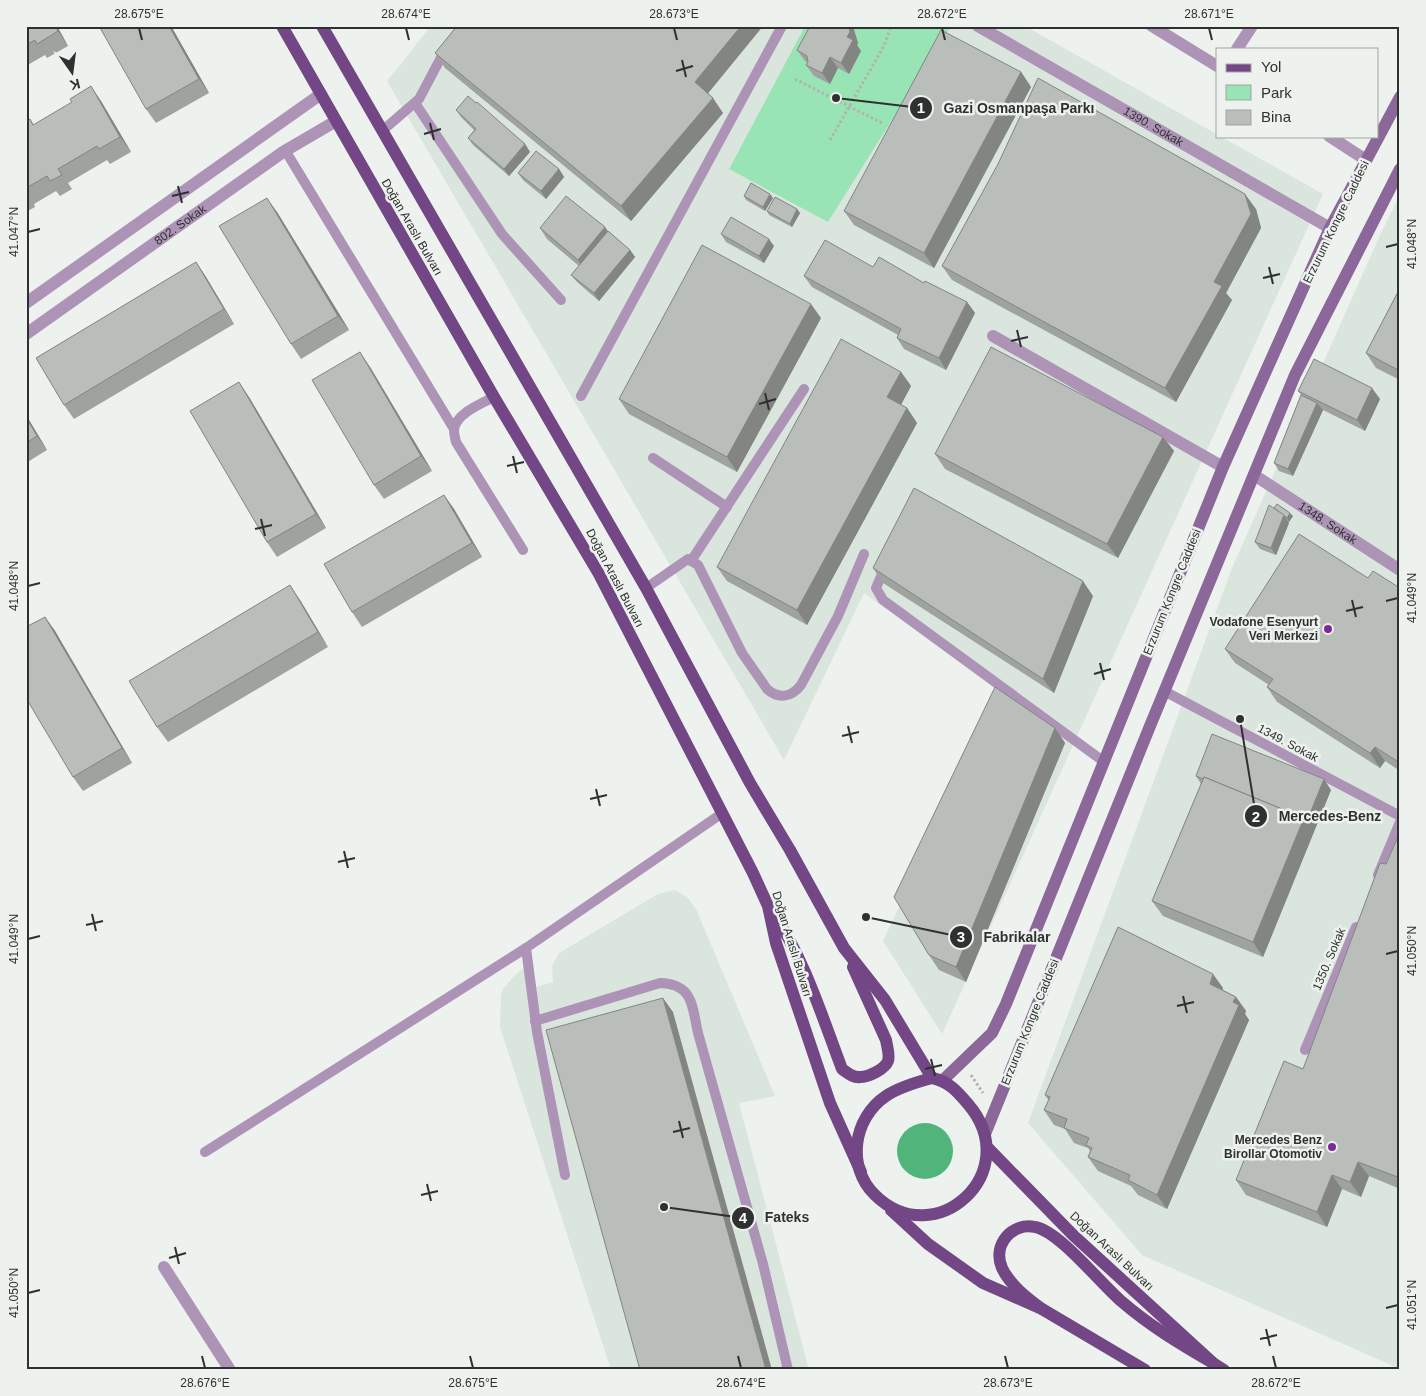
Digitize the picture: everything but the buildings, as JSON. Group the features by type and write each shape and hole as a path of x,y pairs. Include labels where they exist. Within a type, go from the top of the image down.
{"main road":[{"name":"Doğan Araslı Bulvarı","path":"282,26 494,397 599,574 753,873 768,906 776,943 830,1103 860,1172"},
{"name":"Doğan Araslı Bulvarı","path":"322,26 646,588 750,783 790,850 844,948 885,1000 937,1079"},
{"name":"Erzurum Kongre Caddesi","path":"1378,138 1400,97"},
{"name":"Erzurum Kongre Caddesi","path":"937,1079 992,1033 1006,1004 1223,467 1330,228 1378,138"},
{"name":"Erzurum Kongre Caddesi","path":"985,1134 1164,691 1296,376 1400,169"},
{"path":"768,906 786,931 842,1068 850,1075 861,1078 882,1068 888,1060 888,1051 886,1040 844,948"},
{"path":"884,1203 908,1213 934,1214 958,1204 969,1195 980,1178 986,1160 985,1134 975,1112 951,1085 937,1079 897,1090 876,1103 862,1123 857,1148 860,1172 866,1184 874,1194 928,1244 982,1283 1042,1309 1141,1368"},
{"name":"Doğan Araslı Bulvarı","path":"987,1147 1073,1236 1218,1366"},
{"path":"1042,1309 1012,1282 1002,1267 1000,1253 1004,1240 1008,1234 1020,1227 1035,1227 1047,1232 1064,1245 1121,1301 1164,1335 1218,1366"}],"street":[{"name":"1390. Sokak","path":"978,26 1330,228"},
{"path":"1152,26 1216,65"},
{"path":"1238,48 1252,26"},
{"name":"802. Sokak","path":"26,303 321,94"},
{"name":"802. Sokak","path":"26,334 285,150 336,121"},
{"path":"1332,138 1366,160"},
{"path":"993,336 1223,467"},
{"name":"1348. Sokak","path":"1254,475 1400,570"},
{"path":"164,1267 230,1370"}],"lane":[{"path":"581,396 782,26"},
{"path":"382,131 420,99 452,38"},
{"path":"415,103 502,234 561,300"},
{"path":"285,150 454,429 456,442 523,550"},
{"path":"691,561 804,389"},
{"path":"454,429 457,421 467,412 494,397"},
{"path":"653,458 727,507"},
{"path":"646,588 688,559 698,565 742,653 767,689 772,694 784,696 796,691 801,686 838,616 864,554"},
{"path":"888,561 876,588 883,600 1103,761"},
{"name":"1349. Sokak","path":"1164,691 1400,816"},
{"path":"205,1152 526,948 721,814"},
{"path":"1373,886 1400,822"},
{"name":"1350. Sokak","path":"1305,1050 1362,914"},
{"path":"526,948 535,1021 565,1174"},
{"path":"535,1021 660,983 677,986 690,997 698,1033 763,1264 788,1370"}],"path":[{"path":"830,140 884,46 891,26"},
{"path":"795,79 882,123"},
{"path":"968,1071 987,1098"}],"shaded area":[{"path":"431,26 805,26 729,169 828,221 951,26 1025,26 1216,134 1216,138 1224,138 1323,194 942,1034 883,941 1000,690 864,593 784,760 387,81"},
{"path":"1400,195 1400,1369 1142,1255 1028,1123 1232,568 1380,235"},
{"path":"675,890 687,897 696,909 775,1096 739,1103 809,1370 611,1370 500,1027 501,995 503,989 517,973 525,967 536,987 553,982 552,966 559,953 658,894"},
{"path":"925,1123 936,1125 945,1131 951,1140 953,1151 951,1162 945,1171 936,1177 925,1179 914,1177 905,1171 899,1162 897,1151 899,1140 905,1131 914,1125"}],"green space":[{"path":"805,26 951,26 828,222 729,169"}],"place":[{"name":"Gazi Osmanpaşa Parkı","path":"836,98"},
{"name":"Vodafone Esenyurt Veri Merkezi","path":"1328,629"},
{"name":"Mercedes-Benz","path":"1240,719"},
{"name":"Fabrikalar","path":"866,917"},
{"name":"Mercedes Benz Birollar Otomotiv","path":"1332,1147"},
{"name":"Fateks","path":"664,1207"}]}
